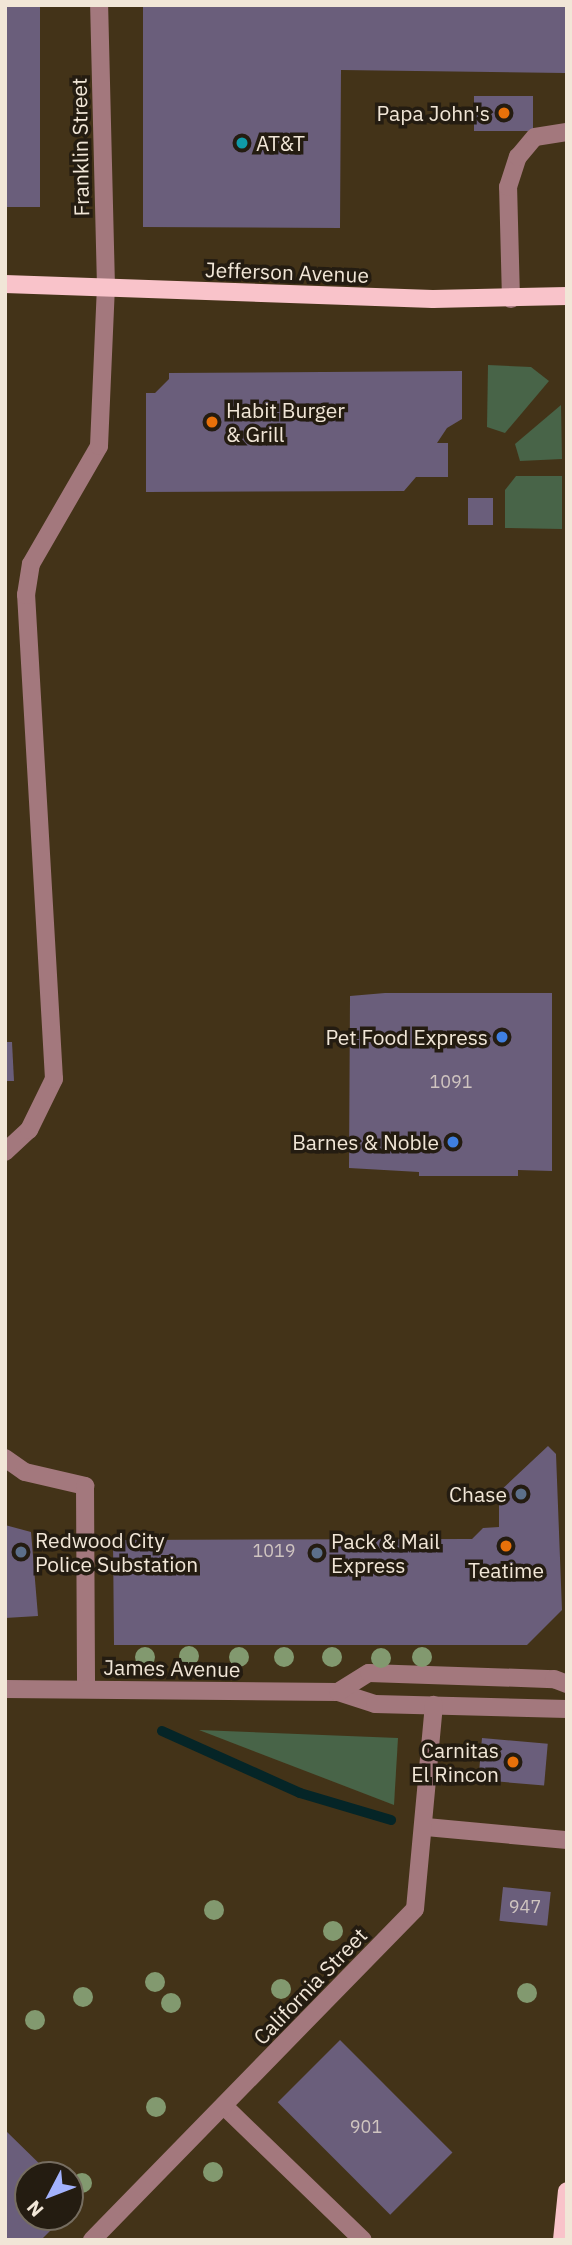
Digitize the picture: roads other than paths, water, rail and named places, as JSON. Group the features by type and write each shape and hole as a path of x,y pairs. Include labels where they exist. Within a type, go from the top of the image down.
{"main road":[{"name":"Jefferson Avenue","path":"5,284 511,299 567,296"},
{"path":"562,2240 567,2191"}],"street":[{"name":"Franklin Street","path":"5,1152 29,1130 54,1079 26,595 30,564 99,446 106,288 99,5"},
{"path":"511,299 508,187 523,147 535,137 567,132"},
{"path":"5,1458 25,1472 85,1486 86,1689"},
{"path":"338,1692 369,1673 554,1679 567,1684"},
{"name":"James Avenue","path":"5,1689 338,1692 375,1704 567,1709"},
{"name":"California Street","path":"92,2240 415,1909 426,1827 434,1705"},
{"path":"426,1827 567,1840"},
{"path":"224,2106 363,2240"}],"waterway":[{"path":"162,1731 300,1793 391,1820"}],"place":[{"name":"Papa John's","path":"504,113"},
{"name":"AT&T","path":"242,143"},
{"name":"Habit Burger & Grill","path":"212,422"},
{"name":"Pet Food Express","path":"502,1037"},
{"name":"Barnes & Noble","path":"453,1142"},
{"name":"Chase","path":"521,1494"},
{"name":"Teatime","path":"506,1546"},
{"name":"Redwood City Police Substation","path":"21,1552"},
{"name":"Pack & Mail Express","path":"317,1553"},
{"name":"Carnitas El Rincon","path":"513,1762"}]}
